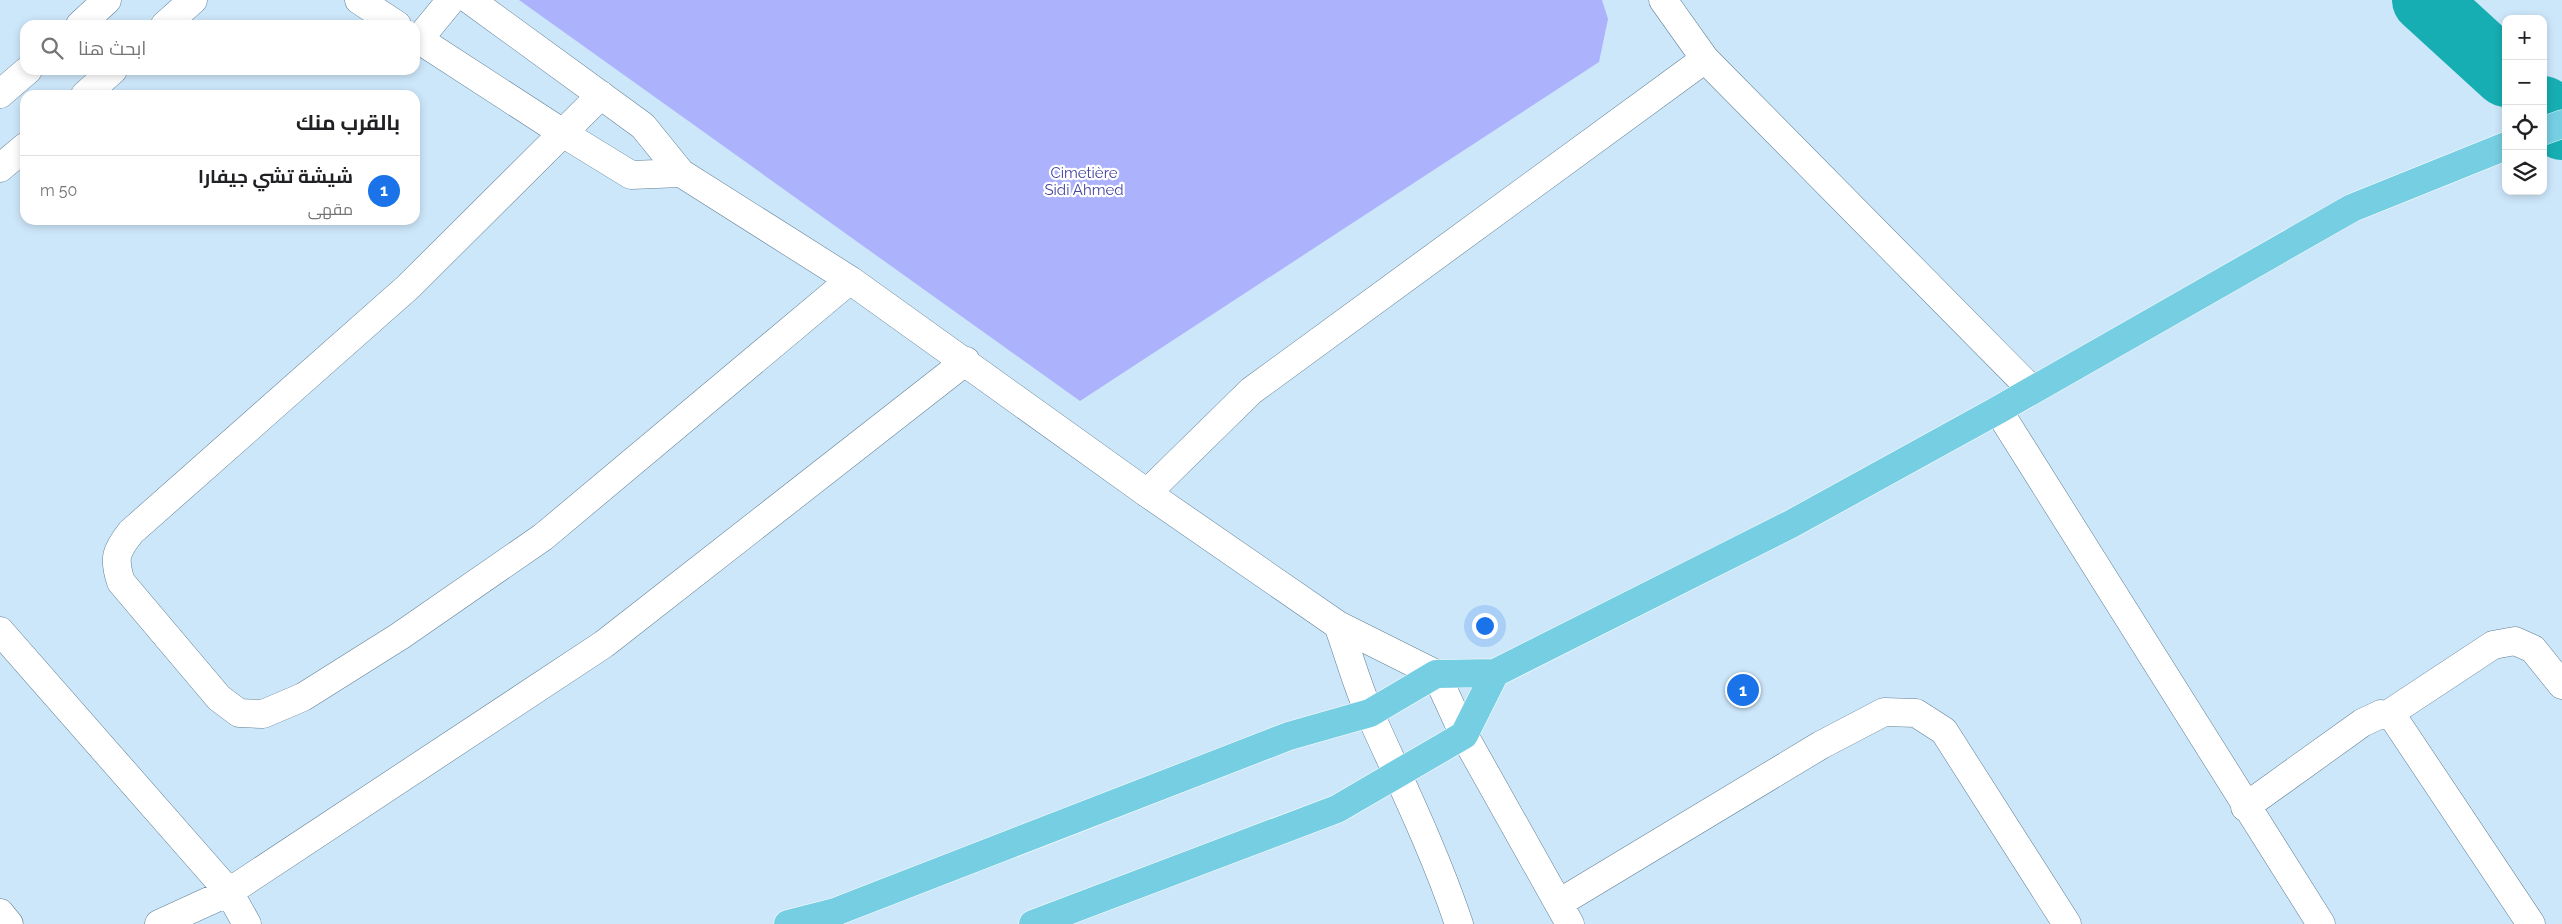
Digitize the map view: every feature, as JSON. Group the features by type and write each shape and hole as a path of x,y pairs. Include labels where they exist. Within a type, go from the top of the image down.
{"main road":[{"path":"2547,130 2562,124"},
{"path":"791,924 835,912 1289,736 1370,713 1436,674 1495,673 1792,524 1998,410 2352,208 2502,148"},
{"path":"1033,924 1337,808 1400,774 1464,735 1495,673"}],"street":[{"path":"85,20 107,0"},
{"path":"170,20 193,0"},
{"path":"359,0 389,20"},
{"path":"420,26 451,0"},
{"path":"470,0 644,126 681,173 850,280 966,361 1147,493 1338,625 1436,674 1464,735 1564,914 1820,745 1884,712 1916,713 1944,731 2068,924"},
{"path":"1663,0 1705,59 2032,390"},
{"path":"420,40 631,175 681,173"},
{"path":"1147,493 1251,391 1705,59"},
{"path":"0,94 22,75"},
{"path":"91,90 107,75"},
{"path":"600,95 408,287 131,532 118,548 116,565 121,582 219,698 240,712 263,714 303,697 400,636 543,537 850,280"},
{"path":"159,924 229,892 604,644 966,361"},
{"path":"1998,410 2315,922"},
{"path":"1338,625 1370,713 1400,774 1444,878 1459,924"},
{"path":"0,631 229,892 247,924"},
{"path":"2387,715 2493,645 2515,641 2533,648 2562,685"},
{"path":"2245,807 2362,723 2381,714 2393,717 2531,924"},
{"path":"0,912 9,924"}],"green space":[{"name":"Cimetière Sidi Ahmed","path":"519,0 1602,0 1608,19 1599,62 1080,401"}],"waterway":[{"path":"2425,0 2502,70"},
{"path":"2547,113 2562,127"}],"place":[{"name":"شيشة تشي جيفارا","path":"1743,690"}]}
